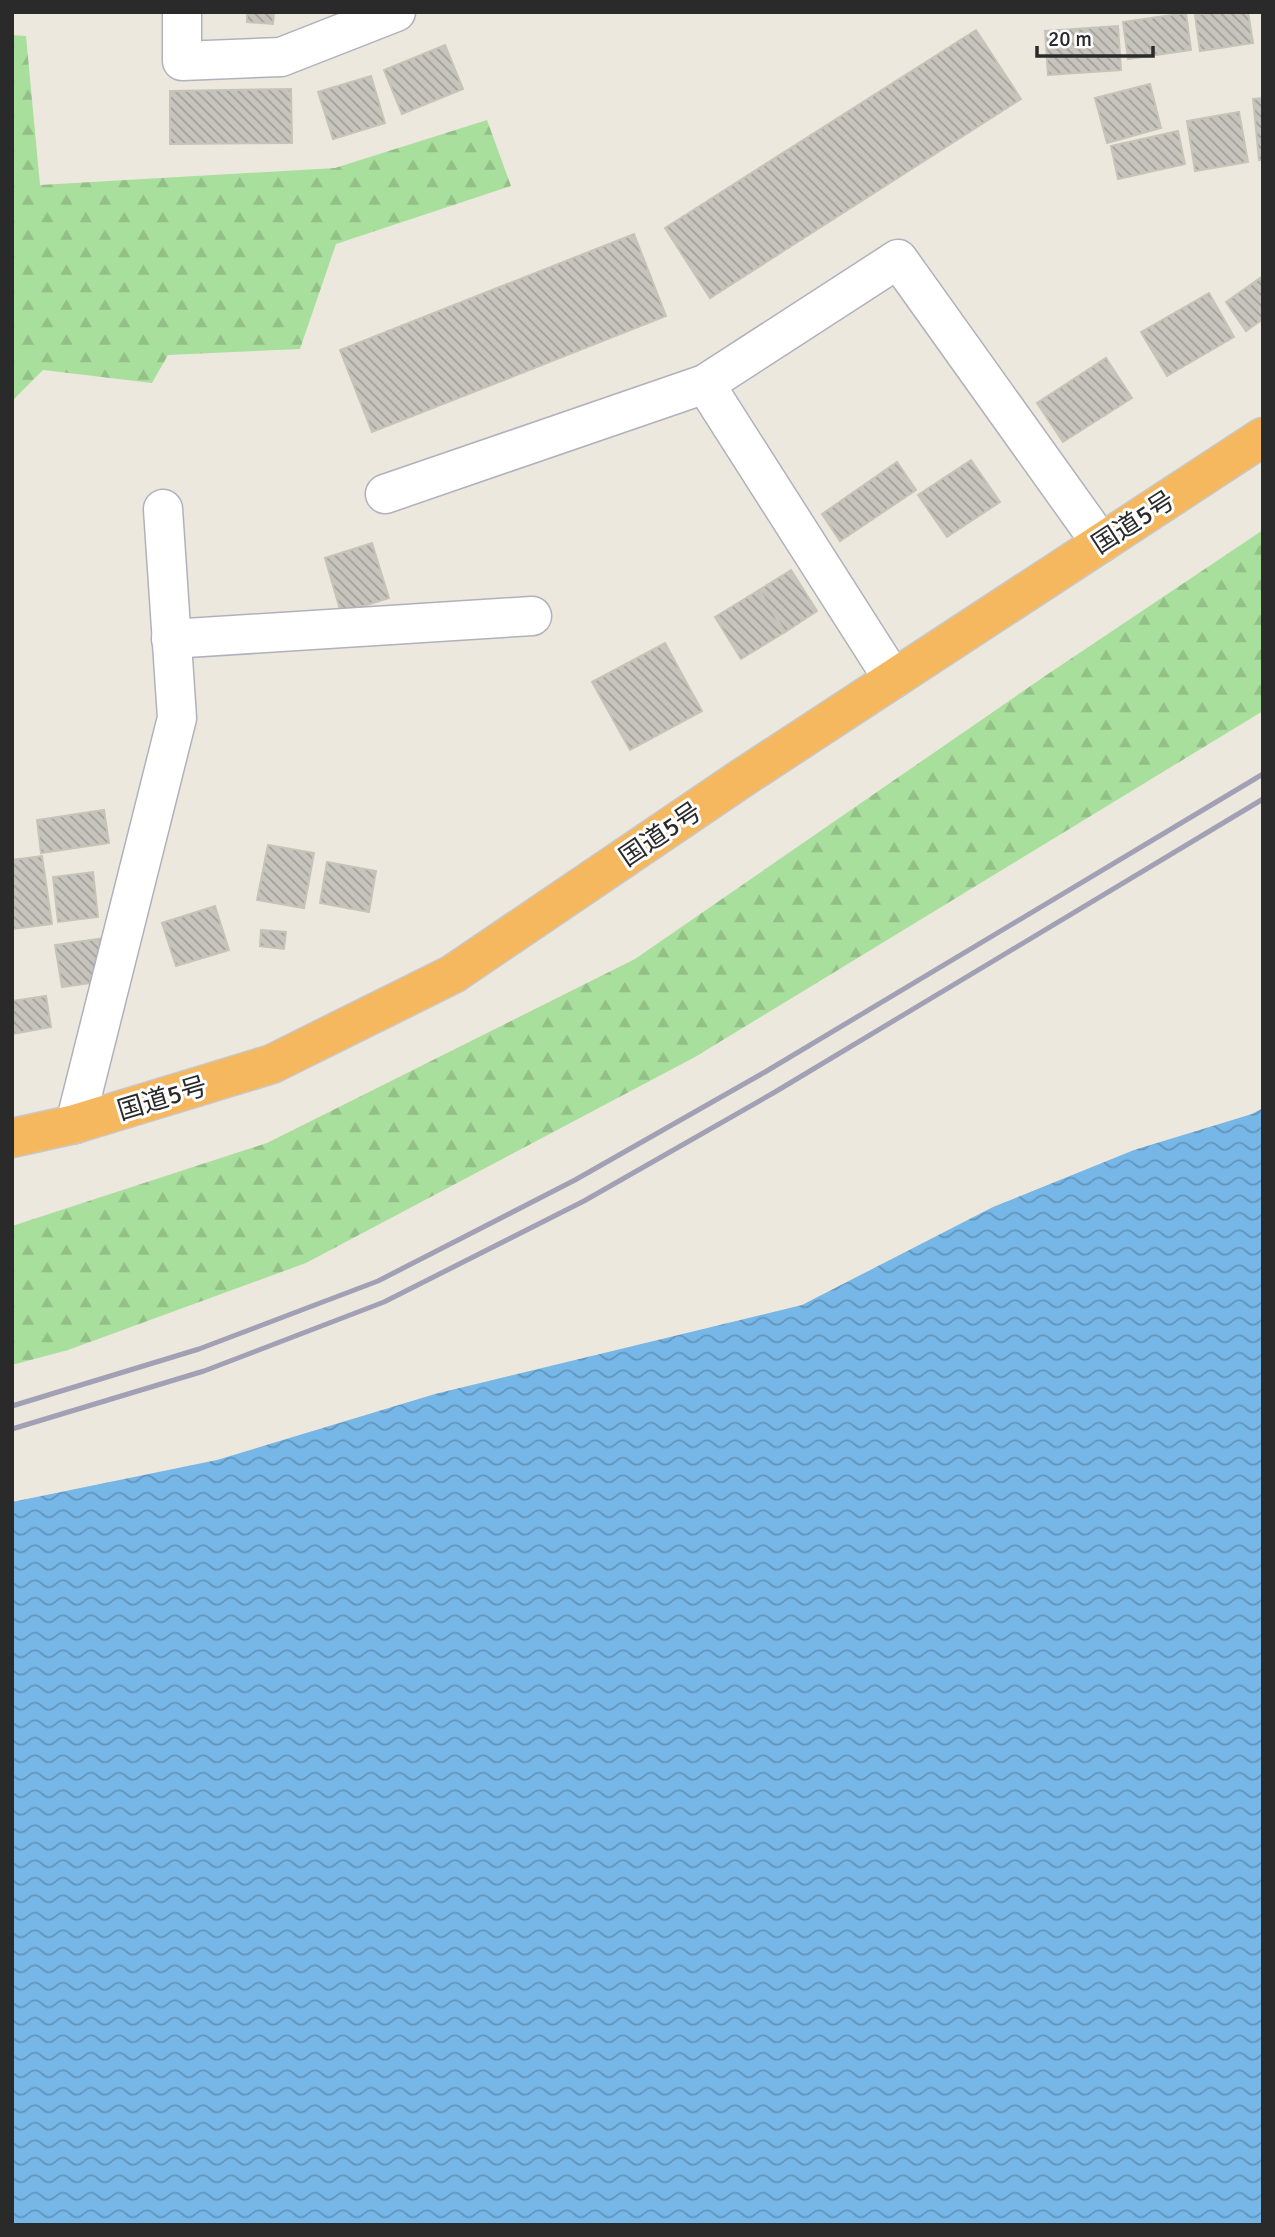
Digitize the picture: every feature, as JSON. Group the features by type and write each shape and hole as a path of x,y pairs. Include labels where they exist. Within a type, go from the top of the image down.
{"highway":[{"name":"国道5号","path":"12,1138 75,1124 272,1064 453,974 893,679 1263,437"}],"street":[{"path":"182,12 182,61 281,57 396,12"},
{"path":"385,494 705,384 898,259 1101,542"},
{"path":"705,384 893,679"},
{"path":"75,1124 177,718 163,509"},
{"path":"171,639 532,616"}],"green space":[{"path":"12,35 26,36 40,185 335,168 487,120 511,186 336,244 300,349 168,355 152,383 43,370 12,401"},
{"path":"1263,530 1263,711 695,1057 306,1263 68,1350 12,1365 12,1226 267,1143 635,959 1045,676"}],"water":[{"path":"1263,1108 1263,2225 12,2225 12,1502 217,1460 435,1394 802,1305 993,1207 1134,1150 1252,1114"}],"building":[{"path":"247,12 274,12 273,24 247,22"},
{"path":"1210,12 1248,12 1253,43 1200,51 1195,15"},
{"path":"1186,13 1191,50 1128,59 1123,22"},
{"path":"1118,26 1121,70 1048,75 1045,31"},
{"path":"976,30 1021,99 710,298 665,228"},
{"path":"445,45 463,89 402,114 384,70"},
{"path":"371,76 385,123 333,139 318,92"},
{"path":"1150,84 1161,128 1107,143 1095,98"},
{"path":"291,89 292,143 170,144 170,91"},
{"path":"1263,98 1263,160 1259,160 1253,99"},
{"path":"1239,112 1248,162 1195,171 1187,121"},
{"path":"1178,131 1185,164 1118,179 1111,146"},
{"path":"634,234 666,316 372,432 340,350"},
{"path":"1263,276 1263,319 1246,331 1226,302"},
{"path":"1209,293 1234,337 1167,376 1141,332"},
{"path":"1106,358 1132,398 1063,442 1037,403"},
{"path":"971,460 1000,502 947,537 918,495"},
{"path":"897,462 916,490 840,541 822,514"},
{"path":"372,543 389,598 341,613 325,558"},
{"path":"791,570 817,611 785,632 759,590"},
{"path":"759,590 785,632 741,659 715,617"},
{"path":"665,643 702,711 630,750 592,682"},
{"path":"104,810 109,843 41,853 37,820"},
{"path":"268,845 314,853 304,908 257,900"},
{"path":"42,856 52,924 12,929 12,860"},
{"path":"327,862 376,871 369,912 320,903"},
{"path":"93,872 98,917 58,922 53,877"},
{"path":"215,906 229,950 176,966 162,923"},
{"path":"261,930 286,932 284,949 260,946"},
{"path":"105,938 111,980 62,987 55,945"},
{"path":"46,996 51,1027 12,1034 12,1001"}],"railway":[{"path":"12,1406 199,1349 378,1281 575,1180 765,1072 1263,774"},
{"path":"12,1429 204,1371 384,1302 584,1201 775,1092 1263,799"}]}
